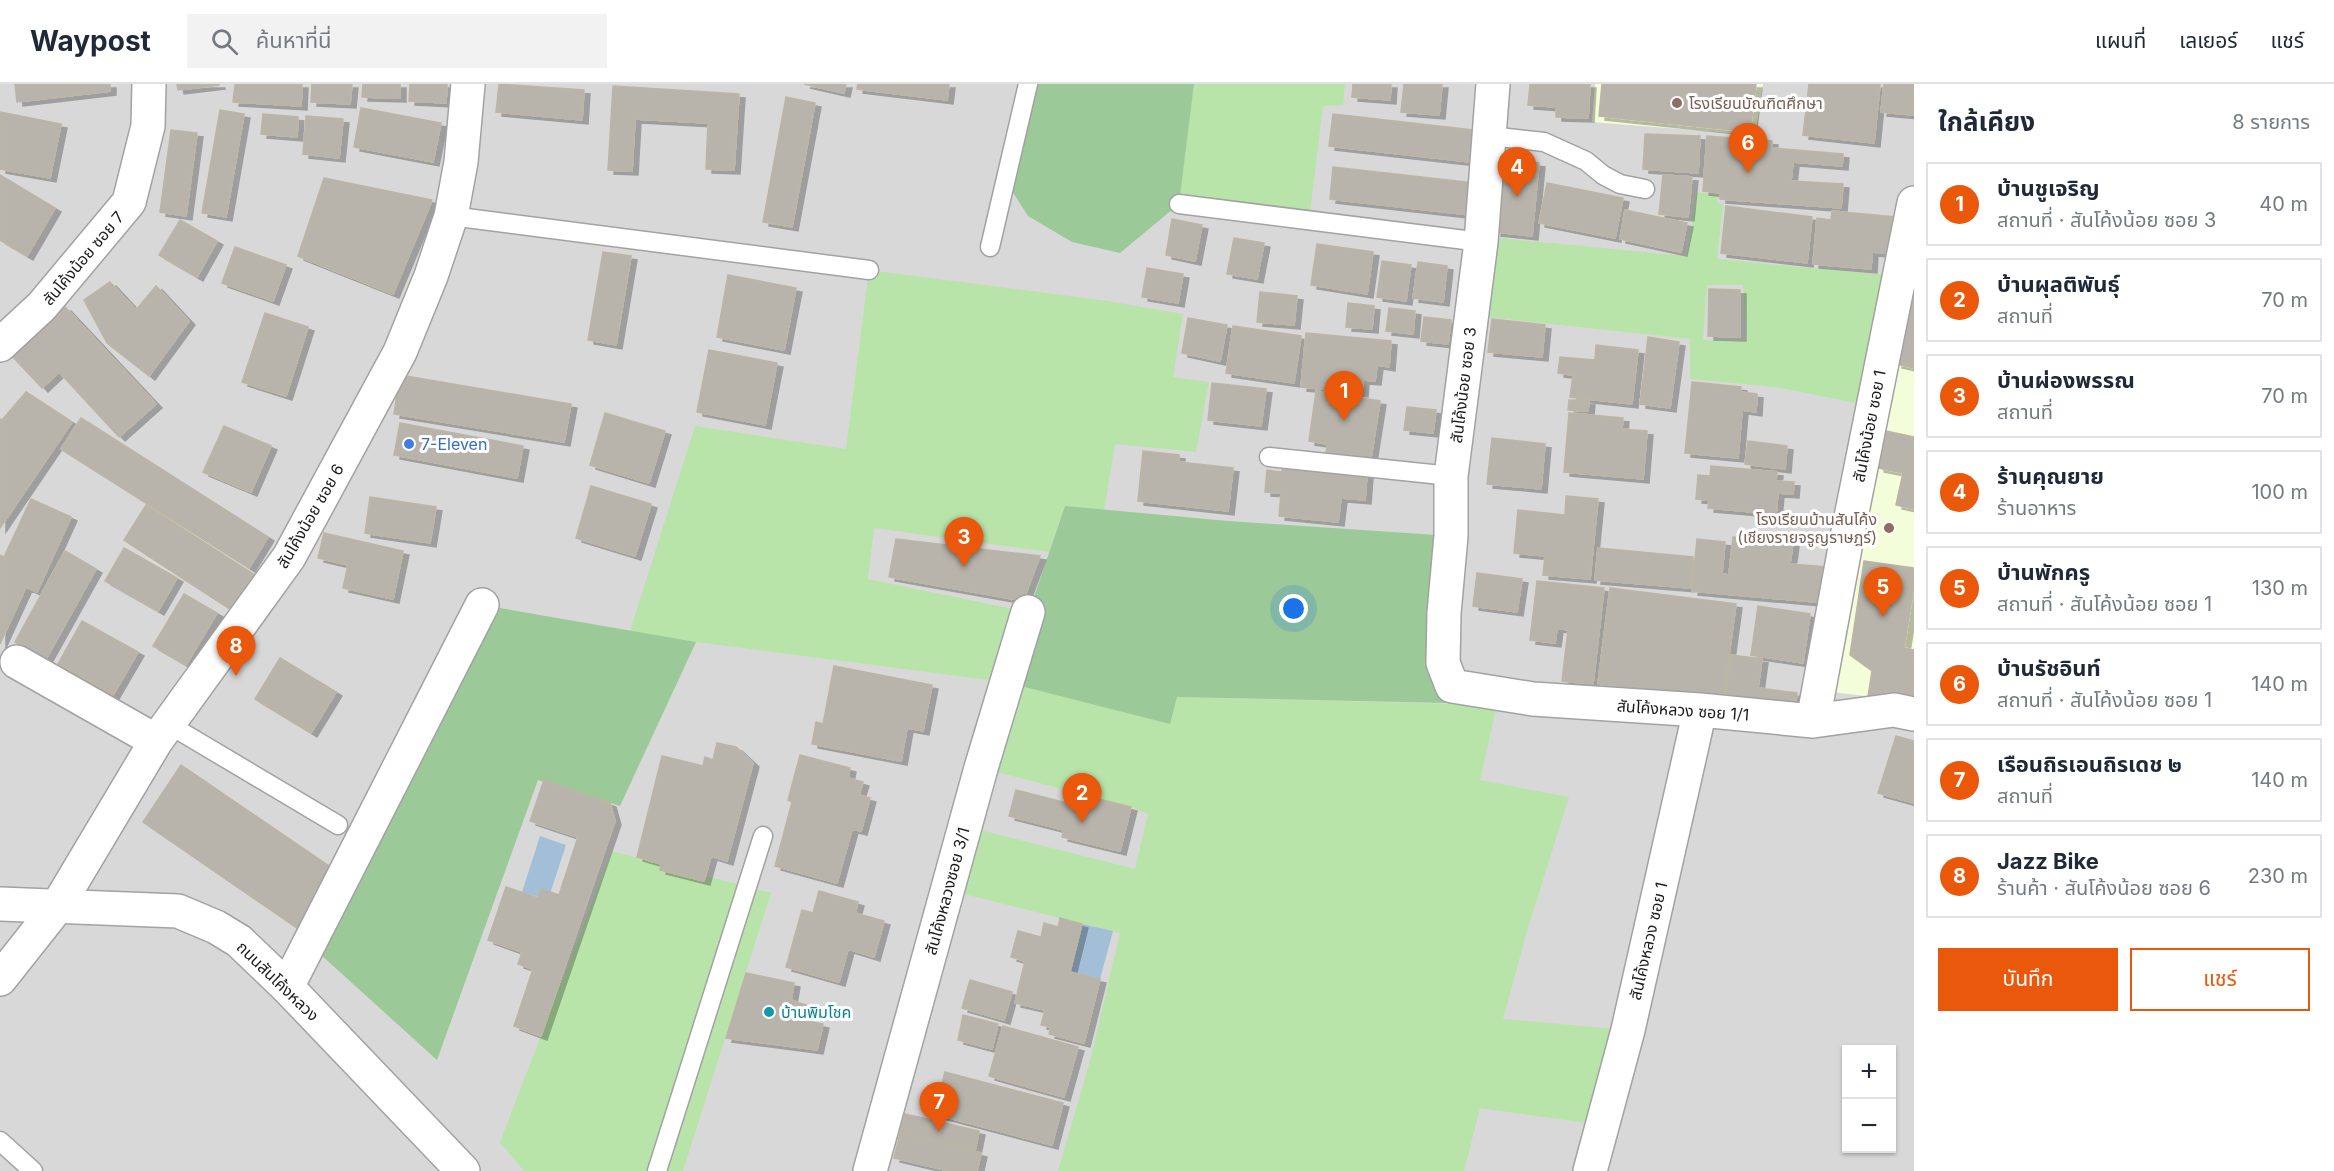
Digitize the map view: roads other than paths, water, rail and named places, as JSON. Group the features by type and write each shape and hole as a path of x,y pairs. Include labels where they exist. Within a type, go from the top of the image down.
{"street":[{"name":"สันโค้งน้อย ซอย 7","path":"0,345 42,306 129,202 148,126 149,84"},
{"name":"สันโค้งน้อย ซอย 6","path":"0,979 57,907 162,733 289,557 400,352 431,276 451,216 461,162 468,84"},
{"name":"สันโค้งน้อย ซอย 3","path":"1452,686 1443,663 1444,613 1451,536 1452,476 1481,242 1494,84"},
{"name":"สันโค้งน้อย ซอย 1","path":"1813,721 1847,537 1914,203"},
{"path":"287,987 482,605"},
{"name":"สันโค้งหลวงซอย 3/1","path":"870,1171 981,768 1028,612"},
{"path":"17,662 162,733"},
{"name":"สันโค้งหลวง ซอย 1/1","path":"1452,686 1533,699 1700,710 1813,721 1894,710 1914,714"},
{"name":"สันโค้งหลวง ซอย 1","path":"1590,1171 1628,1029 1700,710"},
{"name":"ถนนสันโค้งหลวง","path":"0,904 178,911 216,927 239,941 287,987 463,1171"}],"lane":[{"path":"990,247 1028,84"},
{"path":"1490,136 1544,142 1587,161 1603,175 1620,184 1645,189"},
{"path":"1179,204 1481,242"},
{"path":"451,216 869,270"},
{"path":"1269,457 1452,476"},
{"path":"162,733 338,825"},
{"path":"657,1171 763,836"},
{"path":"0,1141 33,1171"}],"water":[{"path":"540,836 566,845 548,900 522,892"},
{"path":"1082,924 1113,931 1100,979 1070,972"}],"place":[{"name":"โรงเรียนบัณฑิตศึกษา","path":"1677,103"},
{"name":"บ้านรัชอินท์","path":"1748,173"},
{"name":"ร้านคุณยาย","path":"1517,197"},
{"name":"บ้านชูเจริญ","path":"1344,421"},
{"name":"7-Eleven","path":"409,444"},
{"name":"โรงเรียนบ้านสันโค้ง (เชียงรายจรูญราษฎร์)","path":"1889,528"},
{"name":"บ้านผ่องพรรณ","path":"964,567"},
{"name":"บ้านพักครู","path":"1883,617"},
{"name":"Jazz Bike","path":"236,676"},
{"name":"บ้านผุลติพันธ์ุ","path":"1082,823"},
{"name":"บ้านพิมโชค","path":"769,1012"},
{"name":"เรือนถิรเอนถิรเดช ๒","path":"939,1132"}]}
